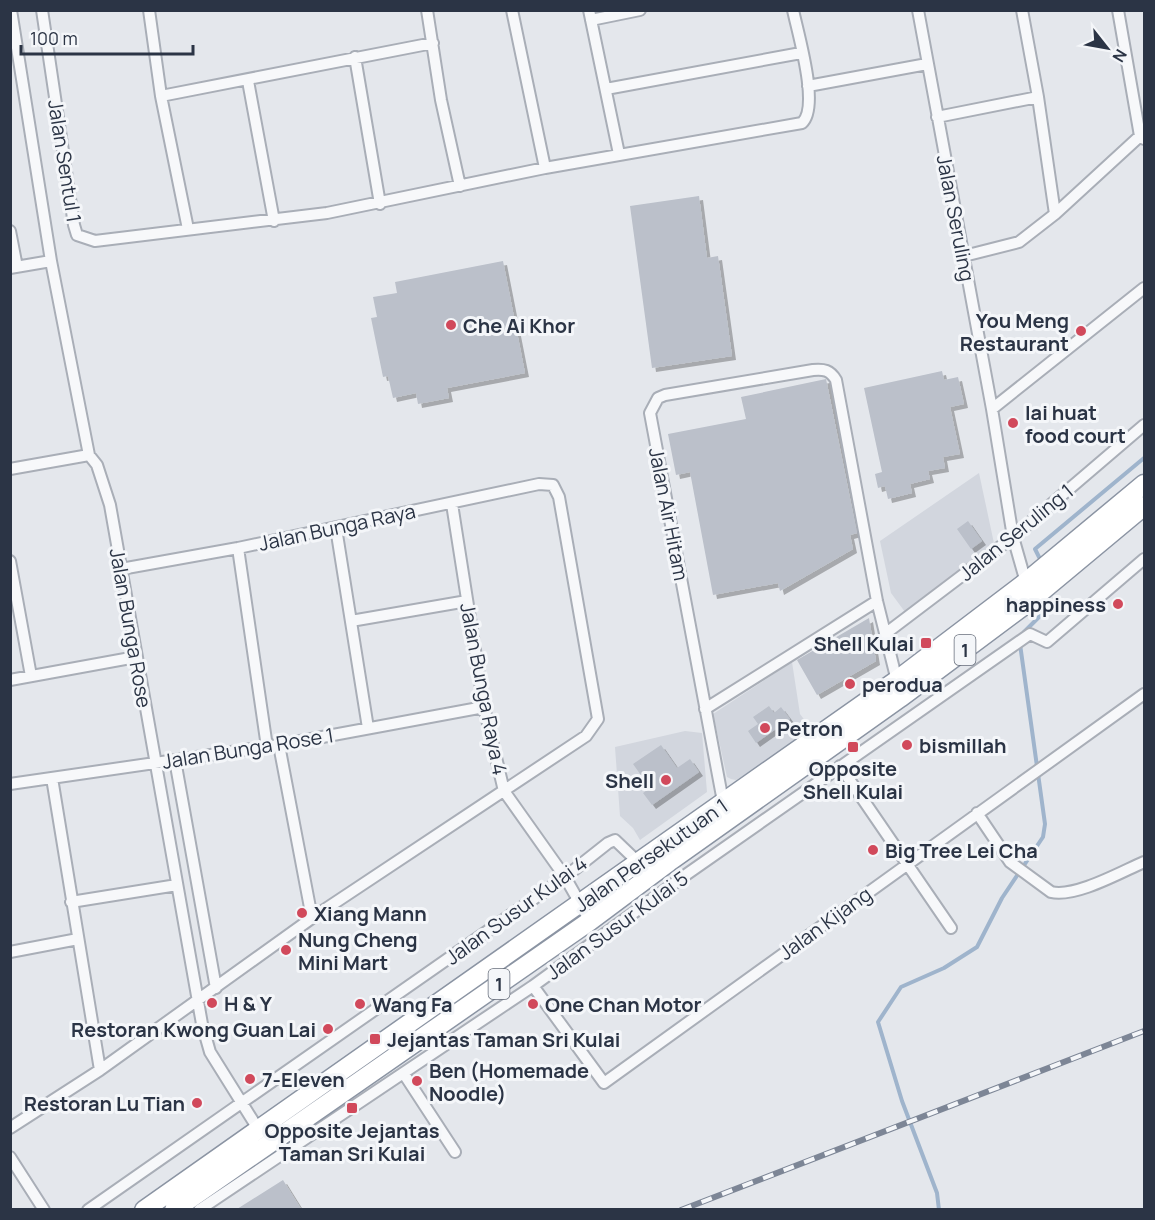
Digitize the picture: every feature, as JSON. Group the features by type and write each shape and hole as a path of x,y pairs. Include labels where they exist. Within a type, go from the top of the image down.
{"highway":[{"name":"Jalan Persekutuan 1","path":"899,689 1144,484"},
{"name":"Jalan Persekutuan 1","path":"174,1209 192,1200 268,1144 590,921 725,813 899,689 1030,601 1144,506"},
{"name":"Jalan Persekutuan 1","path":"144,1209 192,1200 258,1128 640,864 725,813"}],"street":[{"name":"Jalan Bunga Rose","path":"11,10 51,261 89,454 97,465 110,505 177,885 200,999 202,1024 210,1052 268,1144"},
{"name":"Jalan Sentul 1","path":"42,10 77,235 95,241 189,230"},
{"path":"149,10 161,96 189,230 274,221 380,204 544,168 795,124 807,118 810,112 808,86 793,10"},
{"path":"427,10 441,100 460,186"},
{"path":"512,10 544,168"},
{"path":"619,154 590,15 640,10"},
{"name":"Jalan Seruling","path":"918,10 992,409 1013,537 1030,601"},
{"path":"1022,10 1038,97 1055,214"},
{"path":"964,256 1019,242 1055,214 1142,138 1118,10"},
{"path":"161,96 248,81 355,57 433,43"},
{"path":"606,89 801,54"},
{"path":"355,57 380,204"},
{"path":"808,86 927,64"},
{"path":"248,81 274,221"},
{"path":"937,117 1038,97"},
{"path":"10,231 14,267 51,261"},
{"path":"992,409 1144,288"},
{"name":"Jalan Air Hitam","path":"725,813 650,413 652,406 665,395 813,370 825,369 832,373 838,388 877,601"},
{"name":"Jalan Seruling 1","path":"885,634 1013,537 1144,425"},
{"path":"10,469 89,454"},
{"name":"Jalan Bunga Raya","path":"121,569 238,548 539,484 553,485 560,497 598,713 596,725 585,736 504,791"},
{"name":"Jalan Bunga Raya 4","path":"452,504 484,707 504,791 565,877 590,921"},
{"path":"336,528 368,728"},
{"path":"238,548 273,746 312,918"},
{"name":"Jalan Susur Kulai 5","path":"192,1200 404,1074 533,986 840,766 1030,634 1047,642 1144,559"},
{"path":"10,561 31,676"},
{"path":"351,621 466,601"},
{"path":"705,709 877,601 899,689"},
{"path":"10,680 136,657"},
{"name":"Jalan Kijang","path":"533,986 604,1083 906,863 1025,781 1144,694"},
{"name":"Jalan Bunga Rose 1","path":"10,784 273,746 484,707"},
{"path":"175,760 216,988"},
{"path":"840,766 951,928"},
{"path":"51,778 100,1070"},
{"path":"10,1128 100,1070 312,918 504,791"},
{"path":"977,813 1010,862 1042,887 1059,894 1144,862"},
{"name":"Jalan Susur Kulai 4","path":"88,1209 615,840 640,864"},
{"path":"71,902 177,885"},
{"path":"10,952 78,939"},
{"path":"404,1074 455,1152"},
{"path":"10,1157 44,1209"}],"shaded area":[{"path":"979,473 995,548 905,612 891,593 880,541"},
{"path":"792,662 800,714 812,730 736,780 727,777 713,714"},
{"path":"685,731 702,733 707,792 640,840 633,828 620,816 615,747"}],"building":[{"path":"699,196 707,258 718,256 732,356 652,368 630,206"},
{"path":"503,261 525,373 447,388 449,398 418,404 416,393 393,398 388,376 383,377 371,318 377,317 373,297 397,293 395,282"},
{"path":"942,371 944,380 958,377 964,404 950,407 960,454 943,457 945,468 928,471 930,479 910,484 912,493 888,499 885,486 878,488 875,474 882,472 864,388"},
{"path":"826,379 857,533 850,535 853,549 780,591 778,583 713,595 690,472 676,475 668,434 746,419 741,397"},
{"path":"968,521 982,541 971,549 957,529"},
{"path":"869,618 876,661 817,695 797,660"},
{"name":"Petron","path":"769,706 774,713 781,707 790,719 756,743 748,731 758,724 753,717"},
{"name":"Shell","path":"661,745 677,768 690,759 699,772 652,805 643,793 650,788 633,764"},
{"path":"283,1180 301,1209 237,1209"}],"waterway":[{"path":"1039,557 1035,549 1144,458"},
{"path":"1024,632 1047,609 1047,603"},
{"path":"939,1210 937,1193 902,1101 878,1022 901,987 944,968 977,947 1002,898 1043,837 1045,824 1020,644"}],"railway":[{"path":"681,1210 1144,1031"}],"place":[{"name":"Che Ai Khor","path":"451,325"},
{"name":"You Meng Restaurant","path":"1081,331"},
{"name":"lai huat food court","path":"1013,423"},
{"name":"happiness","path":"1118,604"},
{"name":"Shell Kulai","path":"926,643"},
{"name":"perodua","path":"850,684"},
{"name":"Petron","path":"765,728"},
{"name":"bismillah","path":"907,745"},
{"name":"Opposite Shell Kulai","path":"853,747"},
{"name":"Shell","path":"666,780"},
{"name":"Big Tree Lei Cha","path":"873,850"},
{"name":"Xiang Mann","path":"302,913"},
{"name":"Nung Cheng Mini Mart","path":"286,950"},
{"name":"H & Y","path":"212,1003"},
{"name":"Wang Fa","path":"360,1004"},
{"name":"One Chan Motor","path":"533,1004"},
{"name":"Restoran Kwong Guan Lai","path":"328,1029"},
{"name":"Jejantas Taman Sri Kulai","path":"375,1039"},
{"name":"7-Eleven","path":"250,1079"},
{"name":"Ben (Homemade Noodle)","path":"417,1081"},
{"name":"Restoran Lu Tian","path":"197,1103"},
{"name":"Opposite Jejantas Taman Sri Kulai","path":"352,1108"}]}
